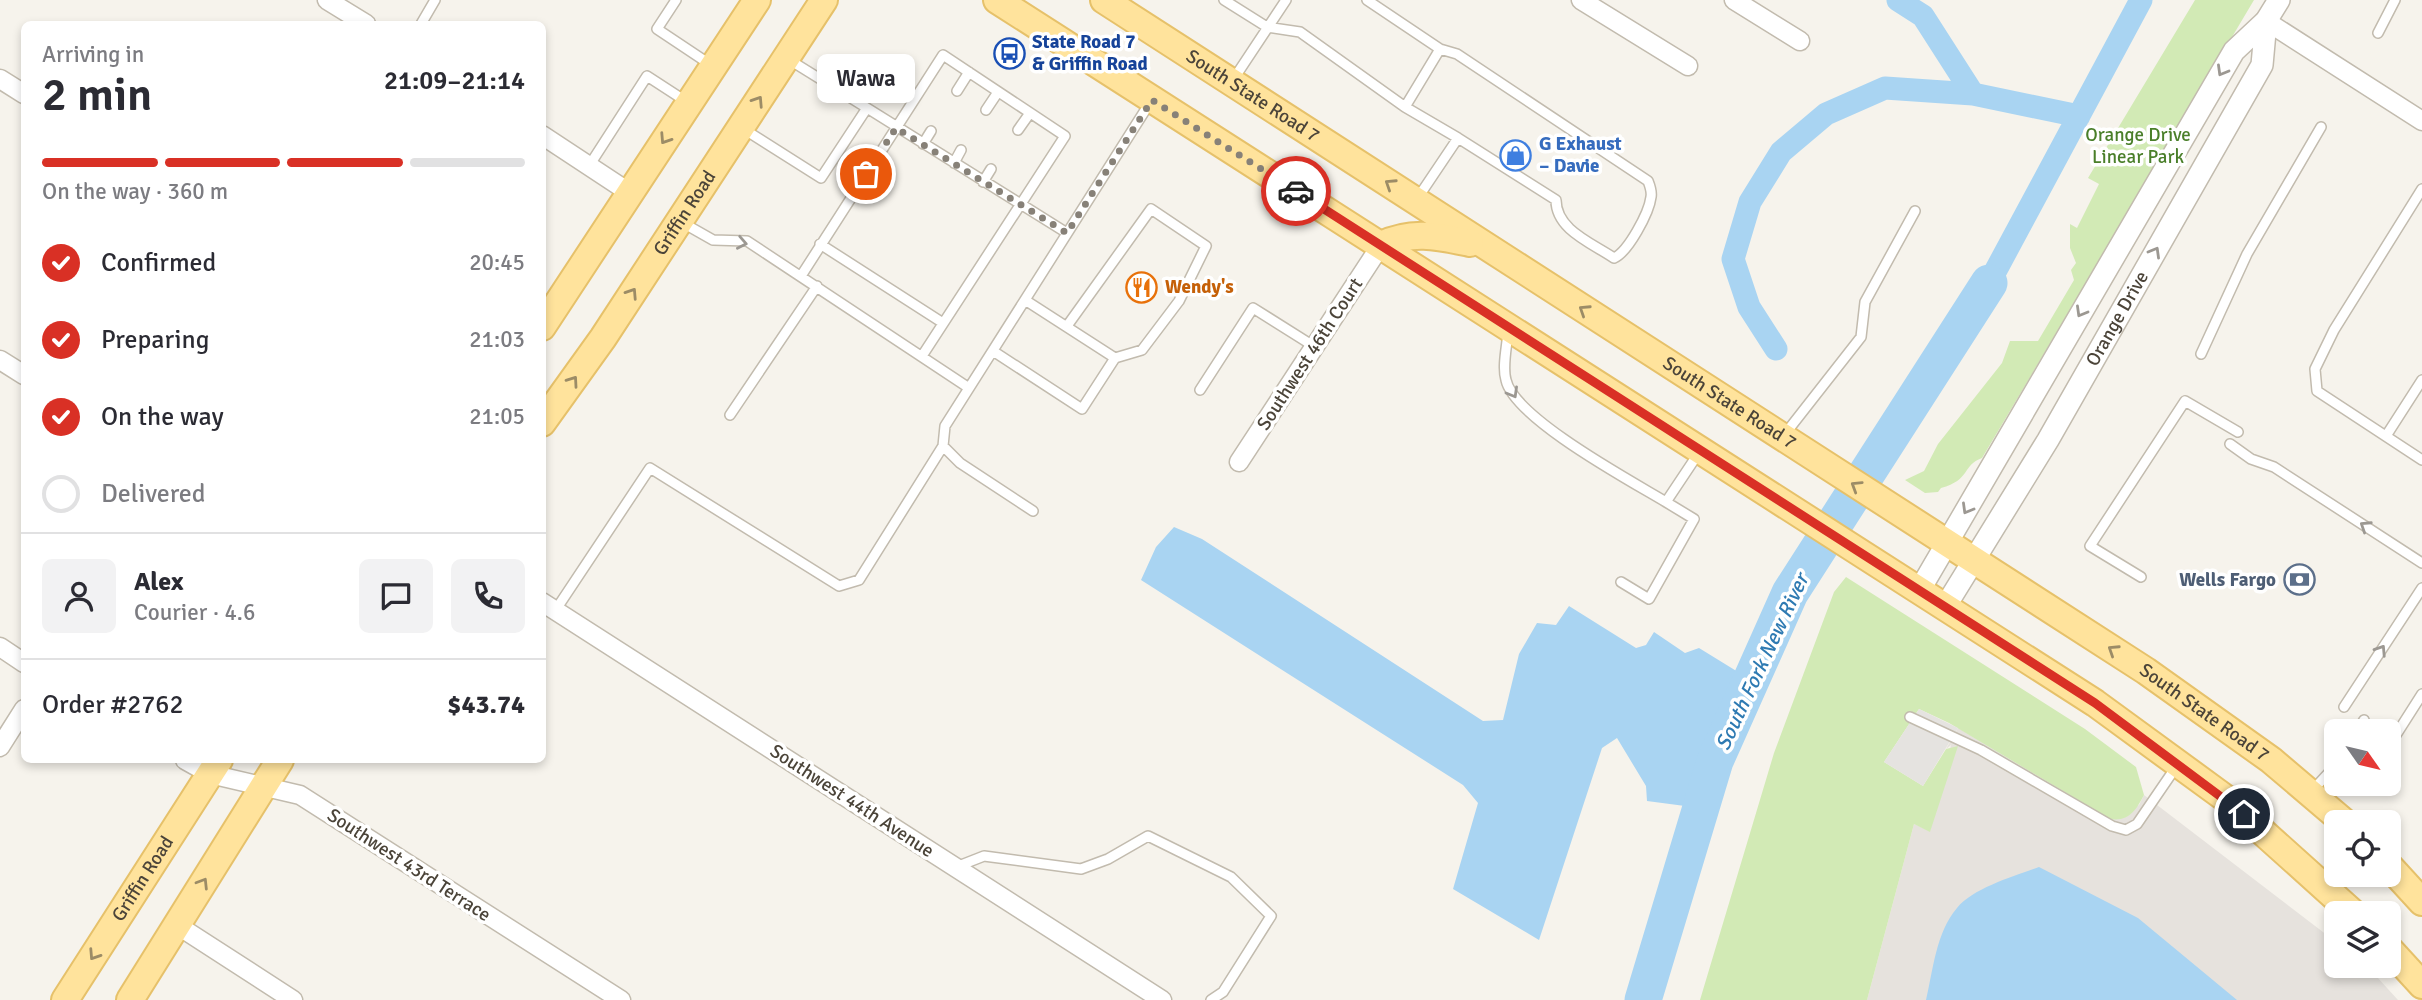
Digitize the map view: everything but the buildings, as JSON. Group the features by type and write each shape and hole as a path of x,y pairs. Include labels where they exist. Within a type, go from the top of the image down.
{"main road":[{"path":"546,321 757,0"},
{"name":"Griffin Road","path":"546,417 680,220 824,0"},
{"path":"997,0 2095,703 2179,763 2262,829 2340,901"},
{"name":"South State Road 7","path":"1104,0 2214,717 2330,810"},
{"path":"1381,245 1400,236 1429,234 1489,248"},
{"path":"130,1000 278,763"},
{"name":"Griffin Road","path":"65,1000 215,767"},
{"path":"2401,879 2422,902"},
{"path":"2401,959 2422,972"},
{"path":"2401,963 2422,985"}],"street":[{"path":"327,0 361,21"},
{"path":"1581,0 1688,66"},
{"path":"1734,0 1800,41"},
{"name":"Orange Drive","path":"1919,591 2234,51 2266,21 2278,0"},
{"path":"2266,21 2422,121"},
{"name":"Orange Drive","path":"1945,607 2121,312 2262,65 2266,21"},
{"path":"0,79 21,92"},
{"path":"546,138 630,193"},
{"name":"Southwest 46th Court","path":"1239,462 1381,245"},
{"path":"2115,253 2113,280 2121,312"},
{"path":"0,360 21,373"},
{"name":"Southwest 44th Avenue","path":"549,607 1162,1000"},
{"path":"0,647 21,661"},
{"path":"0,747 21,714"},
{"name":"Southwest 43rd Terrace","path":"198,763 215,767 261,787 300,795 621,1000"},
{"path":"177,925 293,1000"}],"lane":[{"path":"423,21 435,0"},
{"path":"676,0 657,29 713,66"},
{"path":"1224,0 1268,27 1300,32 1405,107 1556,200 1556,212 1562,223 1614,258 1622,255 1630,244 1651,198 1648,181 1457,54 1440,49 1367,0"},
{"path":"1232,82 1286,0"},
{"path":"2378,33 2395,0"},
{"path":"1405,107 1440,49"},
{"path":"801,276 943,55 969,72 1065,136 922,356"},
{"path":"786,58 1067,233"},
{"path":"957,91 969,72"},
{"path":"589,166 647,76 689,103"},
{"path":"986,110 998,92"},
{"path":"549,607 650,468 839,586 859,580 943,446 945,426 1152,100"},
{"path":"740,127 821,178 867,108"},
{"path":"1018,130 1030,113"},
{"path":"2201,354 2247,254 2321,127"},
{"path":"923,144 931,131"},
{"path":"1416,201 1458,138"},
{"path":"954,163 961,150"},
{"path":"984,182 991,169"},
{"path":"2422,189 2334,330 2315,369 2316,391 2422,460"},
{"path":"993,351 1082,409 1115,358 1142,350 1179,301 1206,246 1151,209 1067,326"},
{"path":"1782,438 1861,337 1865,302 1915,211"},
{"path":"680,220 713,240 747,242 969,388"},
{"path":"820,244 943,323"},
{"path":"730,415 817,286"},
{"path":"1025,300 1115,358"},
{"path":"1200,390 1252,308 1315,347"},
{"path":"1509,327 1505,379 1515,400 1578,449 1694,519 1649,599 1621,582"},
{"path":"2386,436 2422,380"},
{"path":"2141,578 2090,545 2185,401 2238,432"},
{"path":"2230,444 2251,459 2274,467 2422,563"},
{"path":"943,446 960,463 1033,511"},
{"path":"1666,502 1701,450"},
{"path":"681,487 688,477"},
{"path":"2344,707 2422,588"},
{"path":"2401,727 2422,694"},
{"path":"1910,718 1959,738 2112,827 2126,830 2137,824 2179,763"},
{"path":"2310,793 2324,778"},
{"path":"955,867 984,856 1082,869 1108,859 1148,836 1231,877 1271,916 1223,992 1210,1000"}],"shaded area":[{"path":"1919,709 1958,728 1923,786 1884,762"},
{"path":"1958,728 2110,819 2139,805 2144,795 2324,933 2324,978 2378,978 2398,1000 1867,1000 1914,824 1930,831 1951,745 1946,749"}],"green space":[{"name":"Orange Drive Linear Park","path":"2195,0 2254,0 1982,458 1951,485 1938,492 1925,493 1905,480 1924,471 1938,444 2002,363 2010,341 2038,341 2074,280 2071,270 2076,263 2070,248 2070,224 2077,228 2099,184 2088,178"},
{"path":"1846,577 2085,729 2136,767 2144,795 2127,817 2110,819 1949,723 1919,709 1884,762 1923,786 1946,749 1958,746 1930,832 1914,824 1867,1000 1700,1000 1774,753 1834,592"}],"water":[{"path":"1174,527 1202,539 1483,721 1503,720 1519,654 1537,623 1556,625 1569,606 1636,648 1646,645 1654,632 1685,653 1699,648 1751,680 1715,761 1685,806 1647,801 1646,786 1617,738 1602,748 1539,940 1453,889 1478,803 1463,785 1141,580 1156,547"},
{"path":"2039,867 2138,918 2237,1000 1926,1000 1944,928 1957,908 1973,894"}],"waterway":[{"path":"1898,0 1923,16 1973,94 2079,116"},
{"path":"1989,283 2141,0"},
{"path":"1776,349 1749,307 1733,259 1750,202 1781,152 1826,114 1885,88 1973,94"},
{"name":"South Fork New River","path":"1643,1000 1715,761 1790,593 1989,283"}],"way so far":[{"path":"866,174 896,128 1067,233 1152,100 1296,191"}],"place":[{"name":"State Road 7 & Griffin Road","path":"1009,53"},
{"name":"G Exhaust – Davie","path":"1516,155"},
{"name":"Wawa","path":"866,174"},
{"name":"Wendy's","path":"1142,287"},
{"name":"Wells Fargo","path":"2299,580"}],"route":[{"path":"1296,191 2095,703 2134,729 2244,814"}]}
